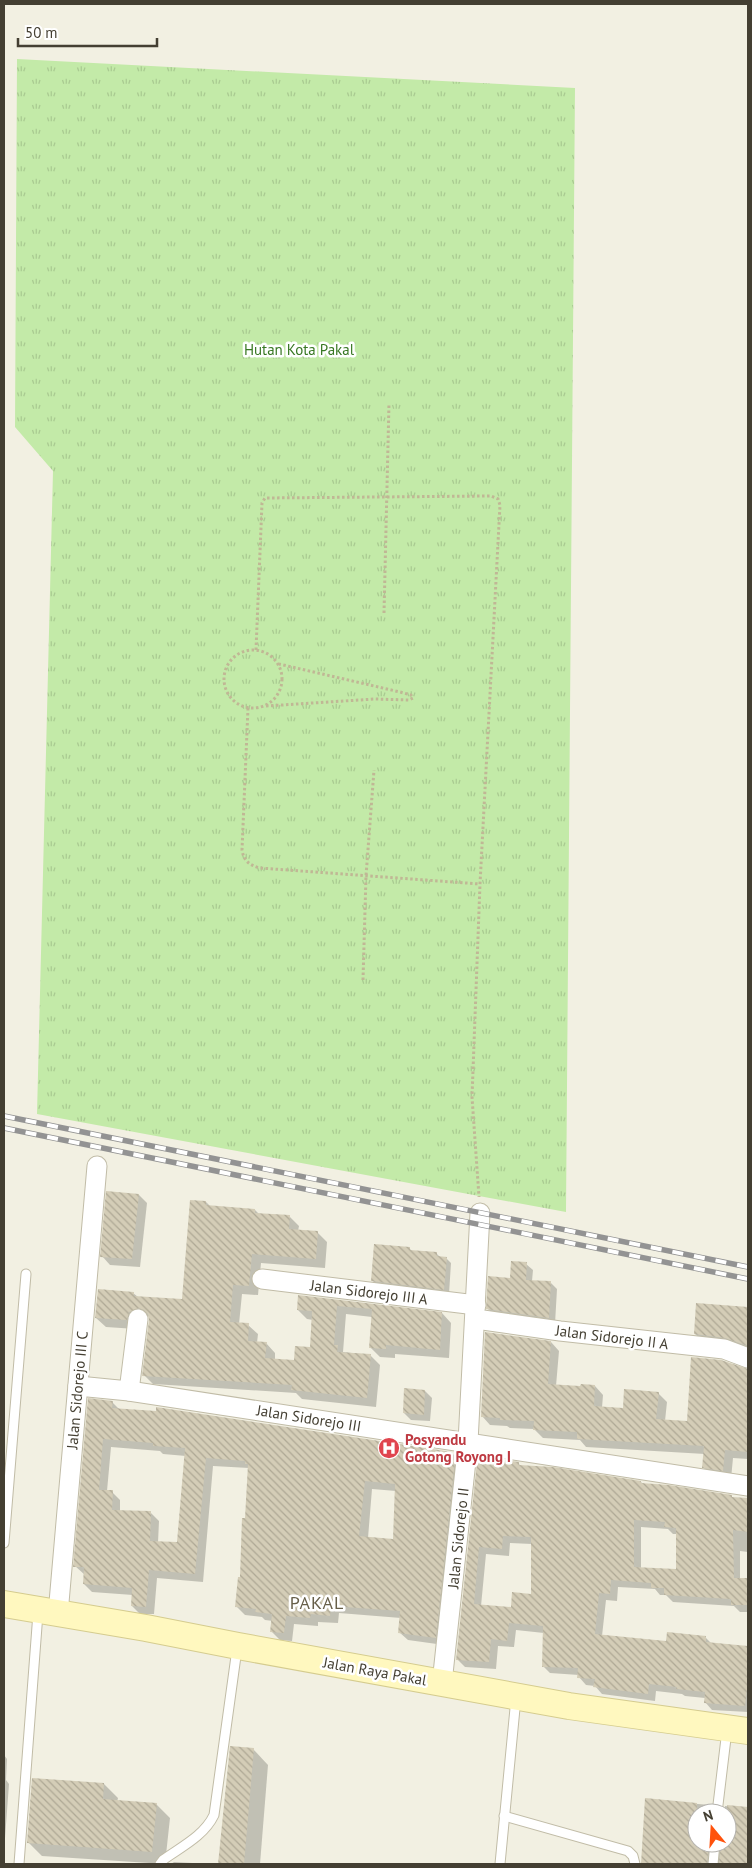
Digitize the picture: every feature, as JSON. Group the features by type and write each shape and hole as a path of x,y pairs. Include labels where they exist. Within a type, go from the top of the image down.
{"main road":[{"name":"Jalan Raya Pakal","path":"4,1604 44,1618 146,1628 237,1656 442,1683 515,1708 569,1706 733,1735"}],"street":[{"name":"Jalan Sidorejo III C","path":"44,1618 78,1386 97,1166"},
{"name":"Jalan Sidorejo II","path":"442,1683 468,1442 480,1213"},
{"name":"Jalan Sidorejo III A","path":"262,1279 476,1312"},
{"name":"Jalan Sidorejo II A","path":"476,1312 560,1331 724,1349 748,1358"},
{"path":"129,1391 138,1319"},
{"name":"Jalan Sidorejo III","path":"78,1386 129,1391 748,1486"}],"lane":[{"path":"4,1543 26,1274"},
{"path":"19,1864 35,1665 44,1618"},
{"path":"160,1864 202,1832 214,1816 237,1656"},
{"path":"500,1864 515,1708"},
{"path":"718,1803 721,1772 733,1735"},
{"path":"504,1816 628,1851 633,1856 635,1864"}],"path":[{"path":"384,613 389,402"},
{"path":"256,650 262,503 265,498 491,496 498,499 500,505 480,884 472,1097 480,1213"},
{"path":"266,706 278,696 283,680 279,664 269,654 256,650 239,654 227,667 224,684 232,700 248,708 375,699 409,700 413,698 412,695 279,664"},
{"path":"248,708 242,850 244,858 253,866 480,884"},
{"path":"363,980 366,876 374,770"}],"green space":[{"name":"Hutan Kota Pakal","path":"17,59 575,88 566,1212 37,1114 53,471 15,427"}],"building":[{"path":"106,1191 139,1194 132,1259 100,1257"},
{"path":"190,1200 206,1201 206,1205 255,1209 255,1213 290,1215 289,1229 318,1231 316,1259 252,1254 249,1286 233,1285 230,1322 249,1323 248,1341 267,1342 265,1358 294,1360 295,1346 310,1347 312,1311 297,1310 298,1295 442,1312 440,1350 386,1345 386,1349 369,1348 372,1309 337,1306 334,1345 338,1345 337,1352 371,1354 367,1398 291,1390 292,1385 142,1376 149,1320 148,1314 139,1308 129,1312 127,1320 95,1318 98,1289 134,1292 134,1296 182,1299"},
{"path":"374,1244 410,1247 410,1250 437,1252 437,1256 447,1257 444,1290 371,1281"},
{"path":"511,1261 527,1262 526,1280 551,1281 549,1318 486,1309 488,1276 510,1278"},
{"path":"696,1303 748,1307 748,1346 725,1338 694,1334"},
{"path":"485,1332 551,1341 548,1384 595,1385 594,1406 623,1408 624,1389 659,1392 656,1419 687,1421 691,1357 721,1360 748,1369 748,1452 725,1450 723,1471 702,1468 704,1446 577,1439 577,1432 533,1430 534,1421 500,1420 500,1418 481,1417"},
{"path":"404,1388 425,1390 424,1415 403,1413"},
{"path":"88,1398 113,1401 112,1408 156,1411 156,1407 452,1452 451,1460 455,1460 436,1638 398,1633 400,1611 331,1606 330,1616 311,1614 310,1618 286,1616 284,1633 270,1632 272,1614 255,1612 256,1609 235,1607 238,1577 240,1577 242,1518 245,1518 248,1464 245,1464 245,1461 206,1458 195,1574 149,1570 146,1607 131,1606 132,1588 83,1584 84,1567 73,1567","holes":["103,1439 153,1443 153,1446 185,1448 177,1542 150,1541 151,1511 112,1510 113,1490 99,1490","365,1481 395,1484 393,1539 359,1536"]},
{"path":"505,1460 519,1462 519,1465 553,1467 641,1481 641,1483 669,1485 732,1495 732,1497 748,1498 748,1532 733,1530 734,1578 748,1578 748,1605 731,1605 731,1599 664,1595 664,1588 651,1588 651,1583 611,1580 610,1594 599,1593 595,1634 666,1641 667,1632 706,1636 706,1642 748,1646 748,1682 745,1706 704,1703 705,1692 676,1689 677,1687 649,1684 648,1694 593,1687 595,1679 577,1678 578,1668 542,1667 543,1626 509,1623 507,1641 491,1639 489,1662 456,1660 477,1462 504,1463","holes":["634,1520 665,1522 664,1527 676,1528 676,1569 634,1567","503,1536 531,1537 531,1594 512,1592 511,1607 474,1604 479,1547 502,1549"]},
{"path":"230,1746 254,1748 244,1864 218,1864"},
{"path":"32,1778 104,1783 103,1799 157,1803 152,1852 27,1843"},
{"path":"645,1798 697,1803 687,1803 687,1853 708,1853 707,1864 641,1864"},
{"path":"737,1806 748,1807 748,1864 719,1864 720,1853 737,1853"}],"railway":[{"path":"4,1116 748,1267"},
{"path":"4,1128 748,1279"}],"place":[{"name":"Posyandu Gotong Royong I","path":"389,1448"}],"district":[{"name":"PAKAL","path":"317,1602"}]}
